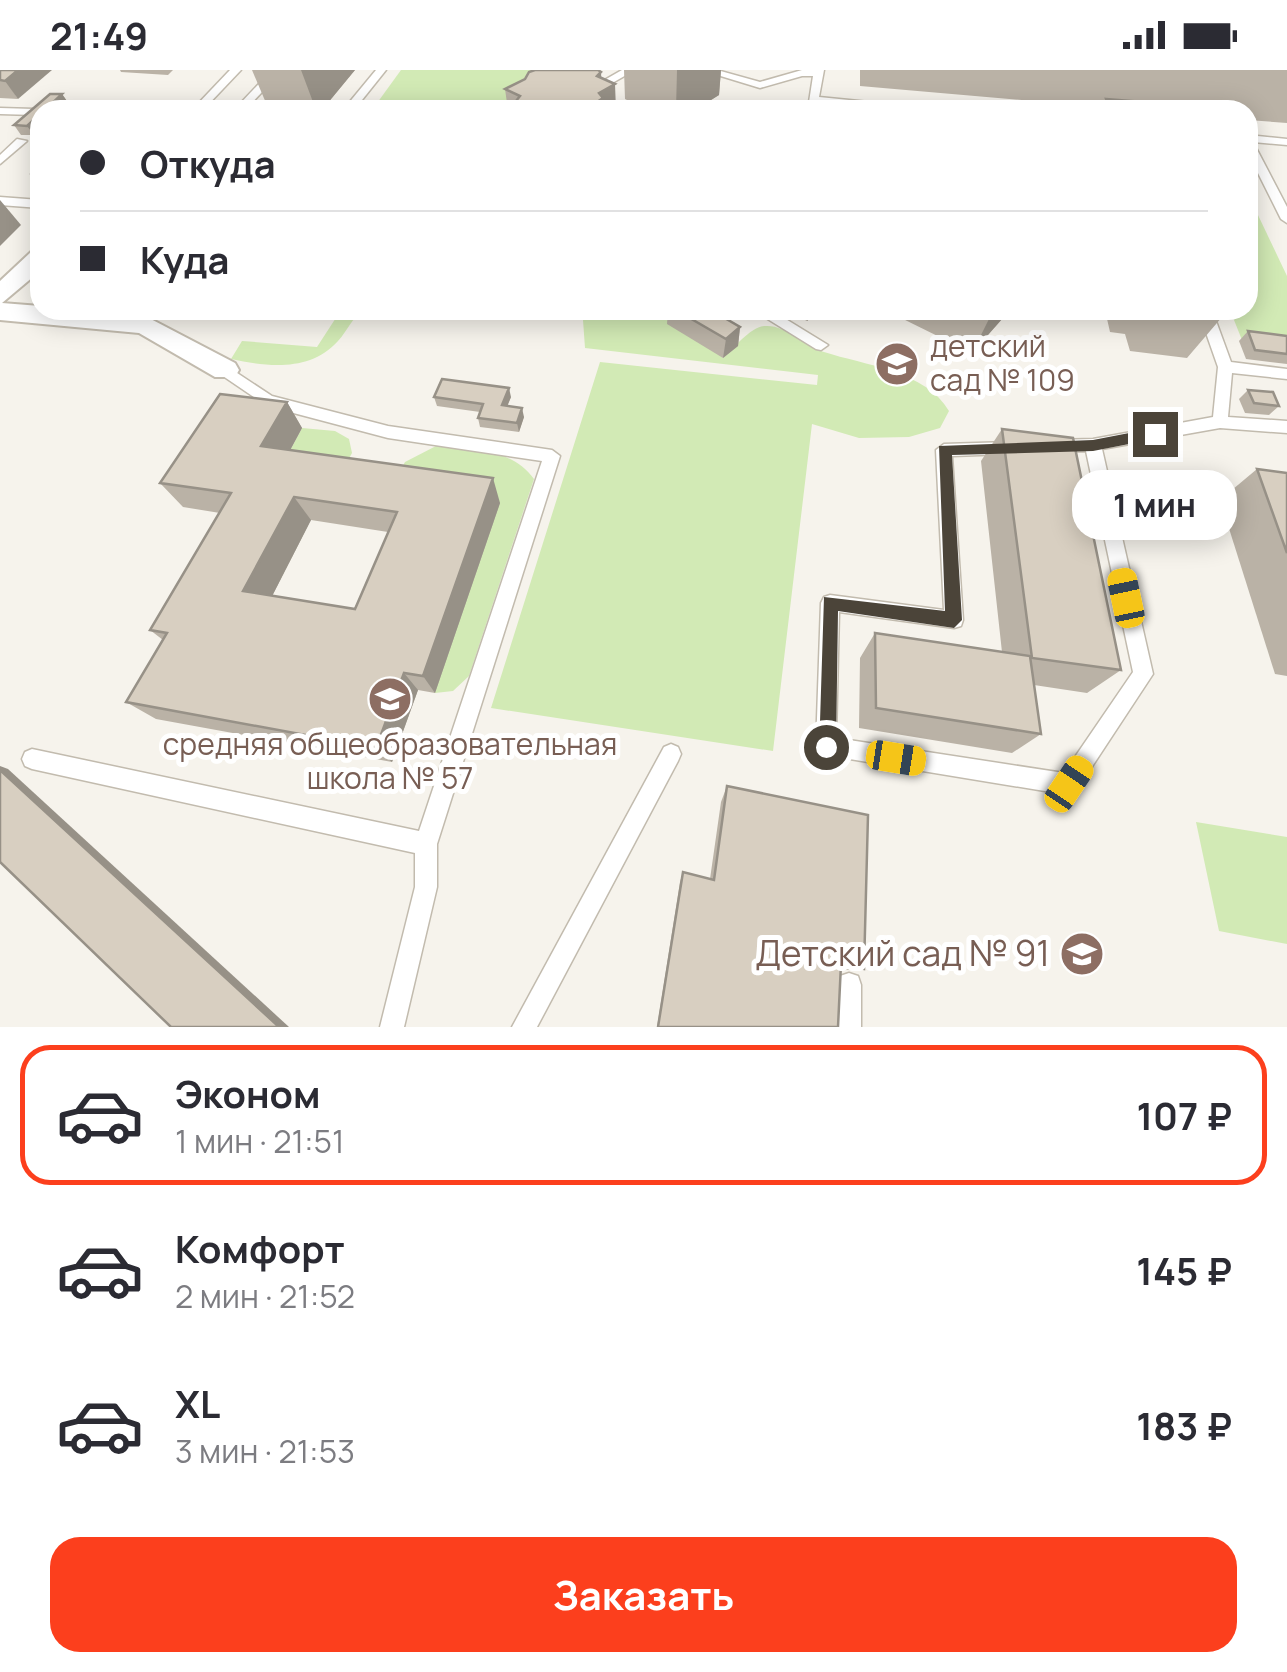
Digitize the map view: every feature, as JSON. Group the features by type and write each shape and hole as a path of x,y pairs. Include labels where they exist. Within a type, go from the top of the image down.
{"street":[{"path":"0,295 30,266"},
{"path":"0,311 30,314"},
{"path":"93,320 145,325 225,370"}],"lane":[{"path":"206,100 236,70"},
{"path":"250,100 278,70"},
{"path":"356,100 381,70"},
{"path":"575,100 630,70"},
{"path":"706,70 760,85 818,72 813,100"},
{"path":"0,111 30,112"},
{"path":"0,161 21,141"},
{"path":"1258,141 1287,142"},
{"path":"1258,160 1287,219"},
{"path":"0,201 30,203"},
{"path":"777,320 821,345"},
{"path":"1209,320 1225,367 1220,422"},
{"path":"1225,367 1287,374"},
{"path":"225,370 267,400 370,428 552,456 426,844 426,887 392,1027"},
{"path":"1093,445 1142,674 1069,784 826,747 830,603 954,620 944,450 1093,445 1220,422 1287,427"},
{"path":"524,1027 671,754"},
{"path":"32,759 426,844"},
{"path":"848,1027 850,985"}],"green space":[{"path":"401,70 545,70 535,95 526,100 379,100"},
{"path":"1258,215 1287,276 1287,345 1242,340 1234,320 1258,320"},
{"path":"335,320 354,320 338,341 315,358 288,365 231,359 242,341 317,347"},
{"path":"583,320 693,320 723,358 755,329 775,327 824,352 910,378 939,398 949,411 940,428 909,437 859,438 812,424 773,751 491,708 600,362 817,385 818,375 585,348"},
{"path":"302,428 335,431 349,439 352,453 338,479 279,471"},
{"path":"436,446 503,456 534,479 469,676 453,691 435,693 391,487 405,462"},
{"path":"1196,822 1287,837 1287,944 1219,931"}],"building":[{"path":"0,70 18,70 5,81 0,80"},
{"path":"598,70 601,72 597,76 615,84 599,93 603,98 600,100 517,100 520,96 505,89 525,79 529,72"},
{"path":"50,94 62,94 56,100 43,100"},
{"path":"30,111 27,126 14,125"},
{"path":"693,320 728,320 740,327 726,339"},
{"path":"1248,331 1287,336 1287,354 1255,350"},
{"path":"442,379 509,388 502,405 522,408 517,423 478,418 483,404 434,397"},
{"path":"1248,390 1273,392 1279,406 1254,403"},
{"path":"220,394 287,402 261,446 493,478 423,676 404,673 376,748 126,702 167,633 150,630 231,493 160,483","holes":["294,497 397,512 355,609 243,591"]},
{"path":"1002,429 1073,438 1121,670 1032,658"},
{"path":"1257,469 1287,473 1287,553"},
{"path":"875,633 1030,656 1041,734 876,708"},
{"path":"0,770 279,1027 171,1027 0,862"},
{"path":"727,786 868,815 864,969 841,964 838,1027 658,1027 683,872 714,880"}],"place":[{"name":"детский сад № 109","path":"897,364"},
{"name":"средняя общеобразовательная школа № 57","path":"390,699"},
{"name":"Детский сад № 91","path":"1082,954"}],"route":[{"path":"826,747 830,603 954,620 944,450 1093,445 1155,434"}]}
